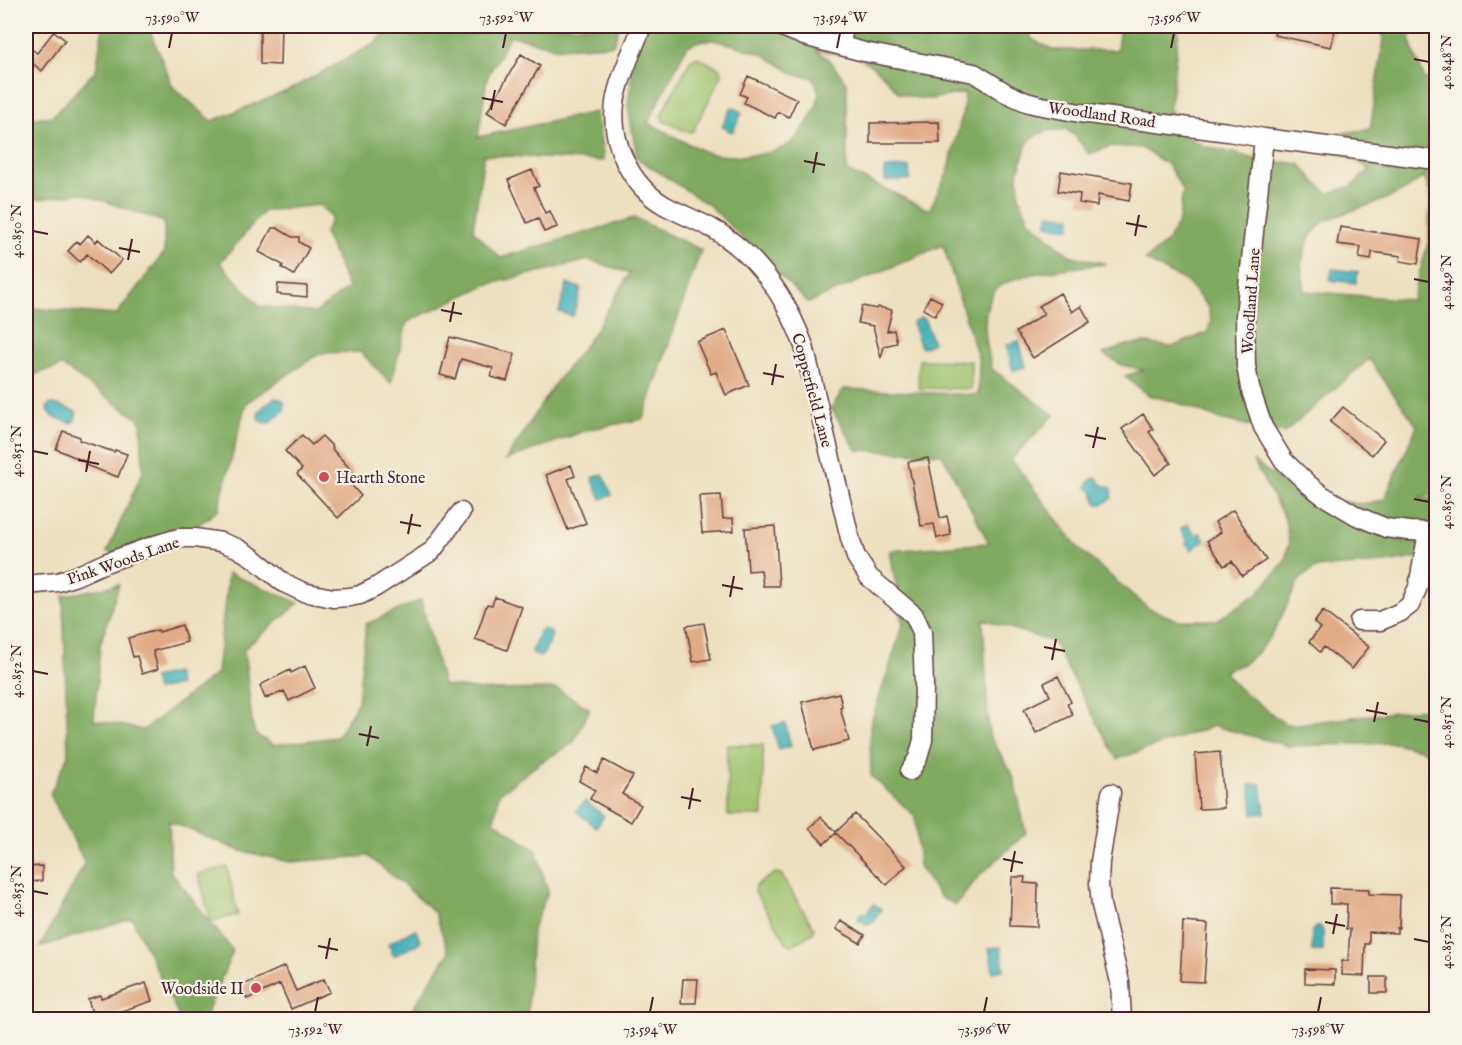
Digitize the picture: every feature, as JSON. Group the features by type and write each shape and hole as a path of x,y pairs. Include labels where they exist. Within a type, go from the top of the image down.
{"street":[{"name":"Copperfield Lane","path":"642,26 616,98 615,127 619,145 635,177 651,196 716,230 766,275 798,330 804,346 856,557 869,577 914,615 922,632 923,740 918,758 910,771"},
{"name":"Woodland Road","path":"780,26 804,36 864,52 974,73 1006,93 1037,105 1437,160"},
{"path":"841,45 844,26"},
{"name":"Woodland Lane","path":"1264,138 1245,316 1246,366 1250,388 1263,427 1284,461 1322,495 1357,516 1386,528 1432,532"},
{"name":"Pink Woods Lane","path":"26,585 58,582 158,544 178,538 195,538 221,542 237,548 284,583 303,592 333,598 350,597 376,587 432,551 461,513"},
{"path":"1359,621 1380,621 1401,612 1410,605 1418,587 1432,532"},
{"path":"1111,793 1099,883 1101,905 1120,982 1122,1020"}],"green space":[{"path":"103,26 148,26 173,87 212,121 287,91 376,43 390,26 619,26 613,45 557,48 510,35 487,78 478,137 596,112 604,161 484,155 473,230 500,258 634,218 701,250 643,419 590,429 506,460 554,385 592,336 630,273 589,260 486,285 407,322 391,383 361,352 320,353 246,403 218,510 161,553 107,552 143,471 141,421 62,366 26,377 26,304 31,308 116,315 164,253 164,222 81,193 26,201 26,119 53,116 96,70","holes":["319,205 332,217 324,234 348,288 315,313 260,306 220,263 264,211"]},
{"path":"638,26 1024,26 1033,40 1053,50 1117,50 1120,26 1179,26 1170,108 1182,134 1203,146 1270,164 1287,162 1301,165 1316,183 1329,193 1352,186 1370,169 1347,156 1284,131 1330,135 1370,129 1384,39 1379,26 1409,26 1412,48 1424,77 1436,87 1436,495 1419,497 1436,501 1436,554 1386,563 1315,568 1299,580 1274,632 1258,652 1243,664 1224,671 1237,687 1285,724 1436,707 1436,763 1420,749 1394,743 1289,746 1214,726 1117,759 1053,642 983,619 989,735 1013,775 1026,833 978,877 956,905 940,897 919,867 915,816 871,776 870,726 903,625 890,551 989,543 942,454 857,450 831,408 844,389 978,395 979,361 943,245 808,303 709,205 637,158 628,106","holes":["712,40 763,54 796,75 812,77 817,87 818,101 814,111 792,142 762,154 726,156 706,152 648,123 687,46 699,41","814,50 857,56 879,71 899,93 930,99 965,93 963,111 948,172 929,210 847,171 847,84 829,59","1065,129 1075,136 1089,154 1111,146 1142,148 1168,165 1183,190 1179,220 1168,241 1145,260 1187,282 1208,307 1211,321 1208,332 1172,347 1146,343 1127,345 1103,354 1122,365 1143,370 1125,376 1148,395 1176,402 1219,419 1284,433 1369,359 1417,426 1384,500 1361,504 1304,496 1253,461 1285,519 1289,542 1285,561 1259,592 1217,620 1177,620 1148,608 1080,550 1011,459 1054,415 992,369 985,330 989,301 1002,285 1029,275 1106,264 1069,255 1029,220 1019,196 1018,173 1027,144 1032,138 1046,131","1424,177 1430,194 1429,239 1412,300 1305,291 1301,264 1309,238 1325,220 1401,192"]},
{"path":"697,57 721,69 722,75 693,131 688,132 663,121 661,115 691,59"},
{"path":"919,360 971,361 971,389 918,388"},
{"path":"228,573 299,603 244,649 255,734 273,745 337,737 358,702 366,624 421,600 443,685 482,690 557,689 590,709 573,743 541,762 499,794 494,821 536,850 548,892 532,930 527,1019 407,1019 449,953 435,913 368,856 290,862 238,850 169,821 171,872 233,951 204,1019 180,1019 132,918 40,947 85,863 50,794 68,756 63,596 119,584 100,645 94,720 143,730 217,673"},
{"path":"727,745 763,745 763,816 728,816"},
{"path":"227,867 238,915 211,921 198,874"},
{"path":"775,873 781,874 814,928 813,933 792,945 787,943 755,892 755,886"}],"water":[{"path":"732,107 742,113 731,132 722,126"},
{"path":"909,167 910,180 885,181 885,168"},
{"path":"1048,214 1071,217 1070,228 1047,225"},
{"path":"1332,269 1358,272 1356,283 1330,280"},
{"path":"567,284 581,288 573,316 559,312"},
{"path":"920,318 924,319 933,342 924,347 921,347 912,323"},
{"path":"1019,341 1026,367 1013,370 1006,345"},
{"path":"274,398 284,402 284,411 269,423 262,422 258,418 259,411"},
{"path":"51,404 75,411 77,413 74,422 51,416 47,410"},
{"path":"603,474 612,495 601,499 592,478"},
{"path":"1096,477 1101,484 1112,490 1112,498 1103,504 1096,503 1093,491 1087,488 1090,481"},
{"path":"1188,524 1196,536 1200,533 1205,540 1191,550 1180,529"},
{"path":"543,629 552,635 540,657 532,651 540,630"},
{"path":"176,673 179,685 156,690 153,678"},
{"path":"785,723 791,746 779,750 772,726"},
{"path":"1261,784 1265,813 1253,814 1250,785"},
{"path":"585,801 604,816 596,827 576,811"},
{"path":"874,904 881,909 875,920 866,925 863,921 858,921 860,913 866,913"},
{"path":"1315,927 1321,927 1323,930 1323,951 1312,951 1312,930"},
{"path":"415,929 421,942 394,956 388,944"},
{"path":"1001,947 1004,970 993,972 989,948"}],"building":[{"path":"260,26 281,26 280,65 260,64"},
{"path":"1276,26 1336,26 1331,47 1274,35"},
{"path":"54,31 65,40 42,71 26,58 26,45 37,53"},
{"path":"521,54 540,66 506,124 487,112"},
{"path":"748,76 797,99 789,117 778,112 775,118 744,103 747,97 740,94"},
{"path":"939,122 940,143 870,143 870,123"},
{"path":"532,170 539,186 534,188 545,213 550,211 557,227 544,232 538,218 527,223 508,180"},
{"path":"1061,171 1132,183 1129,201 1098,195 1097,206 1079,203 1080,194 1058,191"},
{"path":"1340,227 1422,239 1418,264 1400,261 1401,256 1372,252 1371,260 1359,258 1361,247 1337,244"},
{"path":"272,228 277,228 292,237 299,237 299,242 309,248 294,275 282,268 283,265 259,252"},
{"path":"88,235 96,242 98,239 122,260 109,274 87,254 80,262 68,251 77,241 80,244"},
{"path":"278,284 307,286 307,297 277,294"},
{"path":"1060,293 1072,312 1081,306 1090,322 1033,358 1016,332 1044,314 1039,306"},
{"path":"930,296 942,302 935,316 923,309"},
{"path":"862,306 892,310 887,331 894,330 897,343 884,346 881,358 873,326 858,323"},
{"path":"726,330 749,385 726,395 716,372 711,374 697,342"},
{"path":"450,337 515,354 507,381 491,377 493,368 461,359 455,379 440,375"},
{"path":"1343,407 1384,440 1372,455 1330,422"},
{"path":"1143,414 1153,429 1149,432 1171,463 1155,475 1122,429"},
{"path":"63,431 80,437 79,440 127,454 118,477 85,465 86,462 56,449"},
{"name":"Hearth Stone","path":"302,435 312,445 322,436 354,473 347,480 361,496 338,518 297,474 302,469 285,451"},
{"path":"928,458 940,518 947,516 951,535 937,538 934,524 921,526 908,462"},
{"path":"571,465 575,476 568,479 586,523 568,530 546,475"},
{"path":"721,495 723,519 733,518 734,531 702,533 699,496"},
{"path":"1233,510 1266,560 1242,576 1232,561 1224,566 1207,541 1221,532 1215,522"},
{"path":"775,526 779,586 763,586 761,570 748,571 745,528"},
{"path":"495,597 522,607 507,650 475,639 487,604 492,605"},
{"path":"1323,611 1369,647 1352,669 1324,647 1320,652 1309,642 1320,628 1314,623"},
{"path":"704,623 711,659 693,662 686,626"},
{"path":"182,625 187,642 153,651 158,669 142,674 137,656 133,657 128,638"},
{"path":"305,666 315,688 289,701 284,691 265,698 260,686 262,684 290,670 291,673"},
{"path":"1058,676 1071,702 1067,704 1073,715 1036,733 1024,709 1050,696 1044,683"},
{"path":"839,693 842,706 840,707 849,741 814,750 802,702"},
{"path":"1220,752 1224,808 1199,809 1195,754"},
{"path":"604,760 633,776 622,794 641,805 631,822 590,799 595,790 579,781 586,767 597,773"},
{"path":"855,814 906,866 887,885 836,833 824,844 809,828 821,817 836,832"},
{"path":"42,866 42,881 26,882 26,867"},
{"path":"1012,877 1025,877 1024,883 1038,884 1037,927 1010,926"},
{"path":"1330,888 1369,889 1369,894 1400,895 1397,933 1369,932 1369,944 1365,944 1364,976 1342,975 1342,961 1348,961 1350,929 1346,929 1347,904 1330,904"},
{"path":"841,921 865,935 860,943 836,929"},
{"path":"1183,922 1208,924 1204,982 1180,981"},
{"name":"Woodside II","path":"285,966 296,991 324,979 330,992 291,1009 280,984 247,999 241,986"},
{"path":"1305,969 1335,970 1335,984 1305,983"},
{"path":"1371,977 1387,977 1387,993 1371,993"},
{"path":"683,979 698,979 696,1003 681,1003"},
{"path":"146,983 152,1001 94,1020 88,999 100,995 101,998"}],"place":[{"name":"Hearth Stone","path":"324,477"},
{"name":"Woodside II","path":"256,988"}]}
